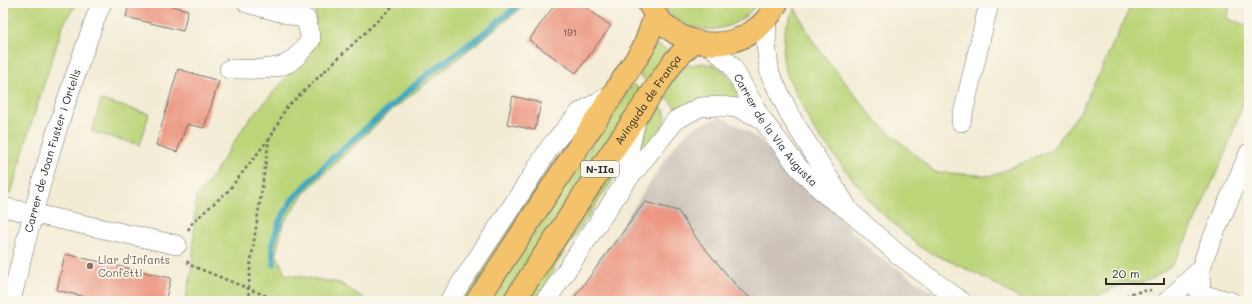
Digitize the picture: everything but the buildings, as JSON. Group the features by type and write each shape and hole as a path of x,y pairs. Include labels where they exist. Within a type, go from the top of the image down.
{"main road":[{"name":"N-IIa","path":"652,9 672,32 700,43 716,44 739,39 758,28 772,11"},
{"name":"N-IIa","path":"477,301 644,47 652,9"},
{"name":"Avinguda de França","path":"514,301 674,61 700,43"}],"street":[{"name":"Carrer de Joan Fuster i Ortells","path":"11,301 33,212 65,104 102,3"},
{"path":"229,69 274,68 286,64 311,40 306,19 247,3"},
{"path":"961,122 989,3"},
{"name":"Carrer de la Via Augusta","path":"772,11 766,45 770,74 792,119 849,211"},
{"name":"Carrer de la Via Augusta","path":"700,43 732,66 761,118 798,167 827,196 849,211 899,255 961,301"},
{"path":"449,301 550,147 579,113 614,93"},
{"path":"551,298 624,184 676,120 700,107 720,106 738,108 761,118"},
{"path":"624,184 628,156 637,116"},
{"path":"1230,301 1200,298 1201,269 1206,253 1249,153"},
{"path":"3,207 33,212 177,245"},
{"path":"1167,301 1201,269"}],"path":[{"path":"279,301 190,265 177,245 193,222 228,191 269,140 286,108 396,3"},
{"path":"248,301 250,268 269,140"}],"shaded area":[{"path":"720,117 741,127 765,144 873,252 945,301 572,301 674,146 692,128"}],"green space":[{"path":"3,3 77,3 63,25 29,131 11,194 3,192"},
{"path":"339,3 530,3 391,111 305,192 283,224 276,253 285,274 340,283 368,301 185,301 192,269 196,197 209,181 247,122 311,50 315,41 316,6"},
{"path":"662,3 757,3 748,14 736,22 723,27 710,29 696,28 683,23 671,15"},
{"path":"1132,3 1230,3 1228,19 1249,26 1249,87 1224,156 1186,241 1172,265 1154,278 1138,284 1125,282 1088,301 1024,301 979,275 921,248 874,206 814,130 789,79 783,58 786,26 795,8 814,43 875,120 935,172 992,176 1051,150 1080,112"},
{"path":"655,43 668,51 647,81 638,74"},
{"path":"702,63 717,66 728,75 744,104 678,111 665,95 676,75 684,67"},
{"path":"633,84 642,91 501,301 488,301"},
{"path":"101,100 149,114 140,145 92,132"},
{"path":"656,104 664,110 667,120 636,160 651,115"},
{"path":"585,117 500,251 465,301 458,301 557,151"},
{"path":"608,176 613,179 555,266 539,300 525,301"}],"waterway":[{"path":"274,264 272,245 280,220 292,200 332,158 429,73 479,37 521,3"}],"place":[{"name":"Llar d'Infants Confetti","path":"90,266"}]}
